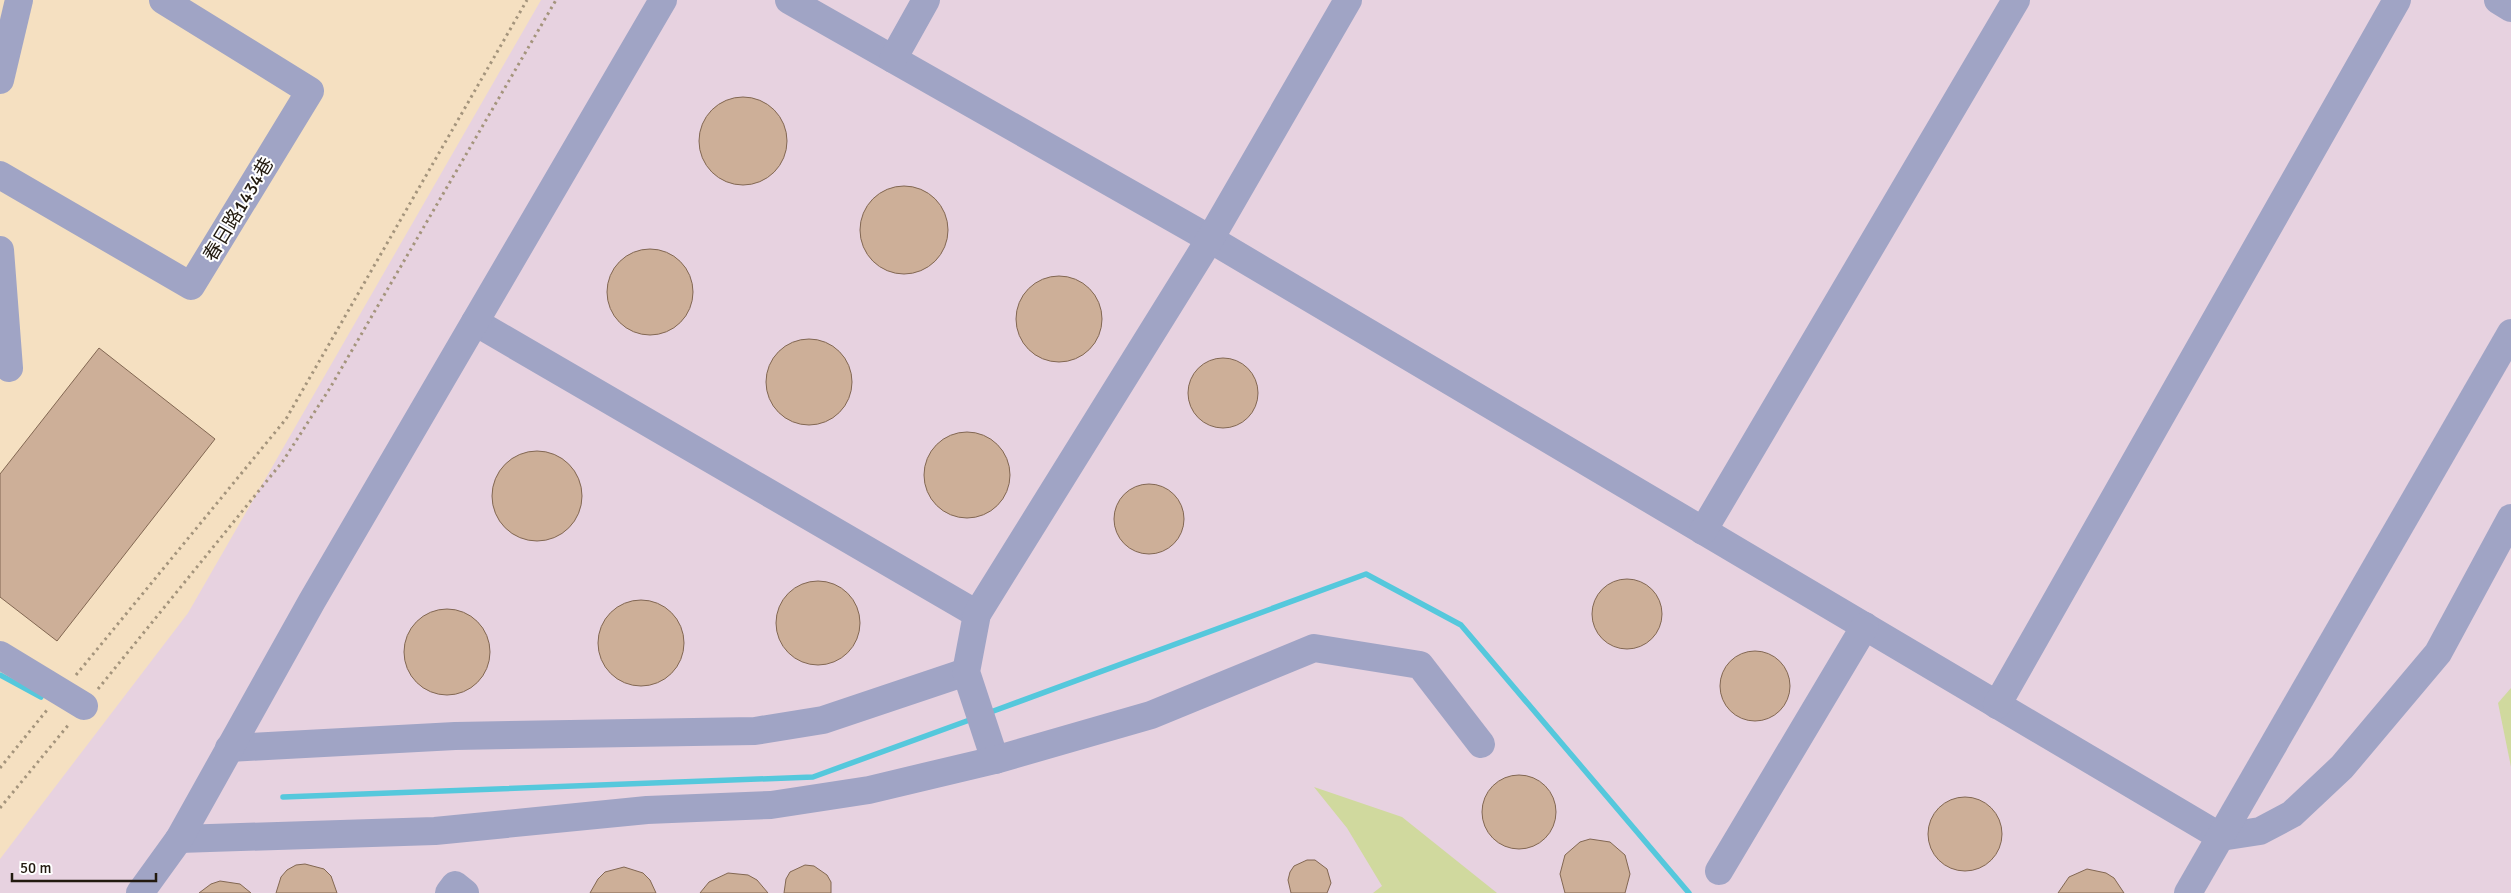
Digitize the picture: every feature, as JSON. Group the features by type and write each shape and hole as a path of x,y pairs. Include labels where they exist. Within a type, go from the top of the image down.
{"lane":[{"path":"0,80 19,0"},
{"name":"春日路1434巷","path":"0,175 191,286 310,91 163,0"},
{"path":"140,893 179,839 229,748 663,0"},
{"path":"789,0 1210,239 2221,837 2260,831 2292,814 2342,767 2438,653 2511,518"},
{"path":"893,59 926,0"},
{"path":"995,760 966,672 977,614 1210,239 1348,0"},
{"path":"1703,531 2016,0"},
{"path":"1997,705 2397,0"},
{"path":"2498,0 2511,8"},
{"path":"0,250 9,368"},
{"path":"475,322 977,614"},
{"path":"2188,893 2511,333"},
{"path":"1719,871 1865,626"},
{"path":"179,839 435,831 647,810 771,805 869,790 995,760 1151,715 1314,648 1420,665 1481,744"},
{"path":"0,655 73,699"},
{"path":"229,748 455,736 755,731 823,720 966,672"},
{"path":"449,893 455,885 465,893"}],"path":[{"path":"0,808 73,699 286,419 527,0"},
{"path":"0,768 73,699 283,461 336,379 556,0"}],"shaded area":[{"path":"541,0 2511,0 2511,893 0,893 0,859 188,613"}],"green space":[{"path":"2511,688 2511,767 2498,703"},
{"path":"1314,787 1402,817 1497,893 1373,893 1382,886 1347,828"}],"building":[{"path":"734,97 752,97 768,104 780,116 787,132 787,150 780,166 768,178 752,185 734,185 718,178 706,166 699,150 699,132 706,116 718,104"},
{"path":"904,186 921,190 935,199 944,213 948,230 944,247 935,261 921,270 904,274 887,270 873,261 864,247 860,230 864,213 873,199 887,190"},
{"path":"650,249 666,253 680,262 689,276 693,292 689,308 680,322 666,331 650,335 634,331 620,322 611,308 607,292 611,276 620,262 634,253"},
{"path":"1059,276 1075,279 1083,283 1095,295 1099,303 1102,319 1099,335 1095,343 1083,355 1075,359 1059,362 1043,359 1035,355 1023,343 1019,335 1016,319 1019,303 1023,295 1035,283 1043,279"},
{"path":"809,339 825,342 833,346 845,358 849,366 852,382 849,398 845,406 833,418 825,422 809,425 793,422 785,418 773,406 769,398 766,382 769,366 773,358 785,346 793,342"},
{"path":"99,348 215,439 57,641 0,597 0,474"},
{"path":"1223,358 1236,361 1248,368 1255,380 1258,393 1255,406 1248,418 1236,425 1223,428 1210,425 1198,418 1191,406 1188,393 1191,380 1198,368 1210,361"},
{"path":"967,432 983,435 991,439 1003,451 1007,459 1010,475 1007,491 1003,499 991,511 983,515 967,518 951,515 943,511 931,499 927,491 924,475 927,459 931,451 943,439 951,435"},
{"path":"537,451 554,454 569,464 579,479 582,496 579,513 569,528 554,538 537,541 520,538 505,528 495,513 492,496 495,479 505,464 520,454"},
{"path":"1142,484 1156,484 1169,489 1179,499 1184,512 1184,526 1179,539 1169,549 1156,554 1142,554 1129,549 1119,539 1114,526 1114,512 1119,499 1129,489"},
{"path":"1627,579 1646,585 1656,595 1662,614 1656,633 1646,643 1627,649 1608,643 1598,633 1592,614 1598,595 1608,585"},
{"path":"810,581 826,581 842,588 853,599 860,615 857,639 848,653 842,658 826,665 810,665 794,658 783,647 776,631 776,615 783,599 794,588"},
{"path":"641,600 658,603 672,612 681,626 684,643 681,660 672,674 658,683 641,686 624,683 610,674 601,660 598,643 601,626 610,612 624,603"},
{"path":"439,609 455,609 464,612 478,621 487,635 490,652 487,669 478,683 464,692 455,695 439,695 423,688 411,676 404,660 404,644 411,628 423,616"},
{"path":"1762,651 1775,657 1784,666 1788,672 1790,686 1788,700 1780,711 1769,719 1748,721 1741,719 1730,711 1722,700 1720,679 1722,672 1730,661 1741,653"},
{"path":"1519,775 1533,778 1545,786 1553,798 1556,812 1553,826 1545,838 1533,846 1519,849 1505,846 1493,838 1485,826 1482,812 1485,798 1493,786 1505,778"},
{"path":"1965,797 1979,800 1991,808 1999,820 2002,834 1999,848 1991,860 1979,868 1965,871 1951,868 1939,860 1931,848 1928,834 1931,820 1939,808 1951,800"},
{"path":"1590,839 1610,842 1625,855 1630,874 1625,893 1565,893 1560,874 1565,855 1580,842"},
{"path":"1307,860 1315,860 1327,869 1331,883 1327,893 1291,893 1288,880 1290,872 1294,866"},
{"path":"305,864 324,869 331,876 337,893 276,893 281,877 287,870 296,865"},
{"path":"805,865 814,866 827,875 831,882 831,893 784,893 786,879 790,872"},
{"path":"624,867 643,873 650,880 656,893 590,893 598,879 605,872"},
{"path":"2087,869 2106,873 2114,878 2124,893 2058,893 2069,877"},
{"path":"728,873 748,875 757,880 768,893 700,893 709,882"},
{"path":"220,881 240,884 251,893 199,893 211,884"}],"waterway":[{"path":"988,713 1366,574 1461,625 1689,893"},
{"path":"0,675 41,697"},
{"path":"283,797 813,777 975,718"}]}
